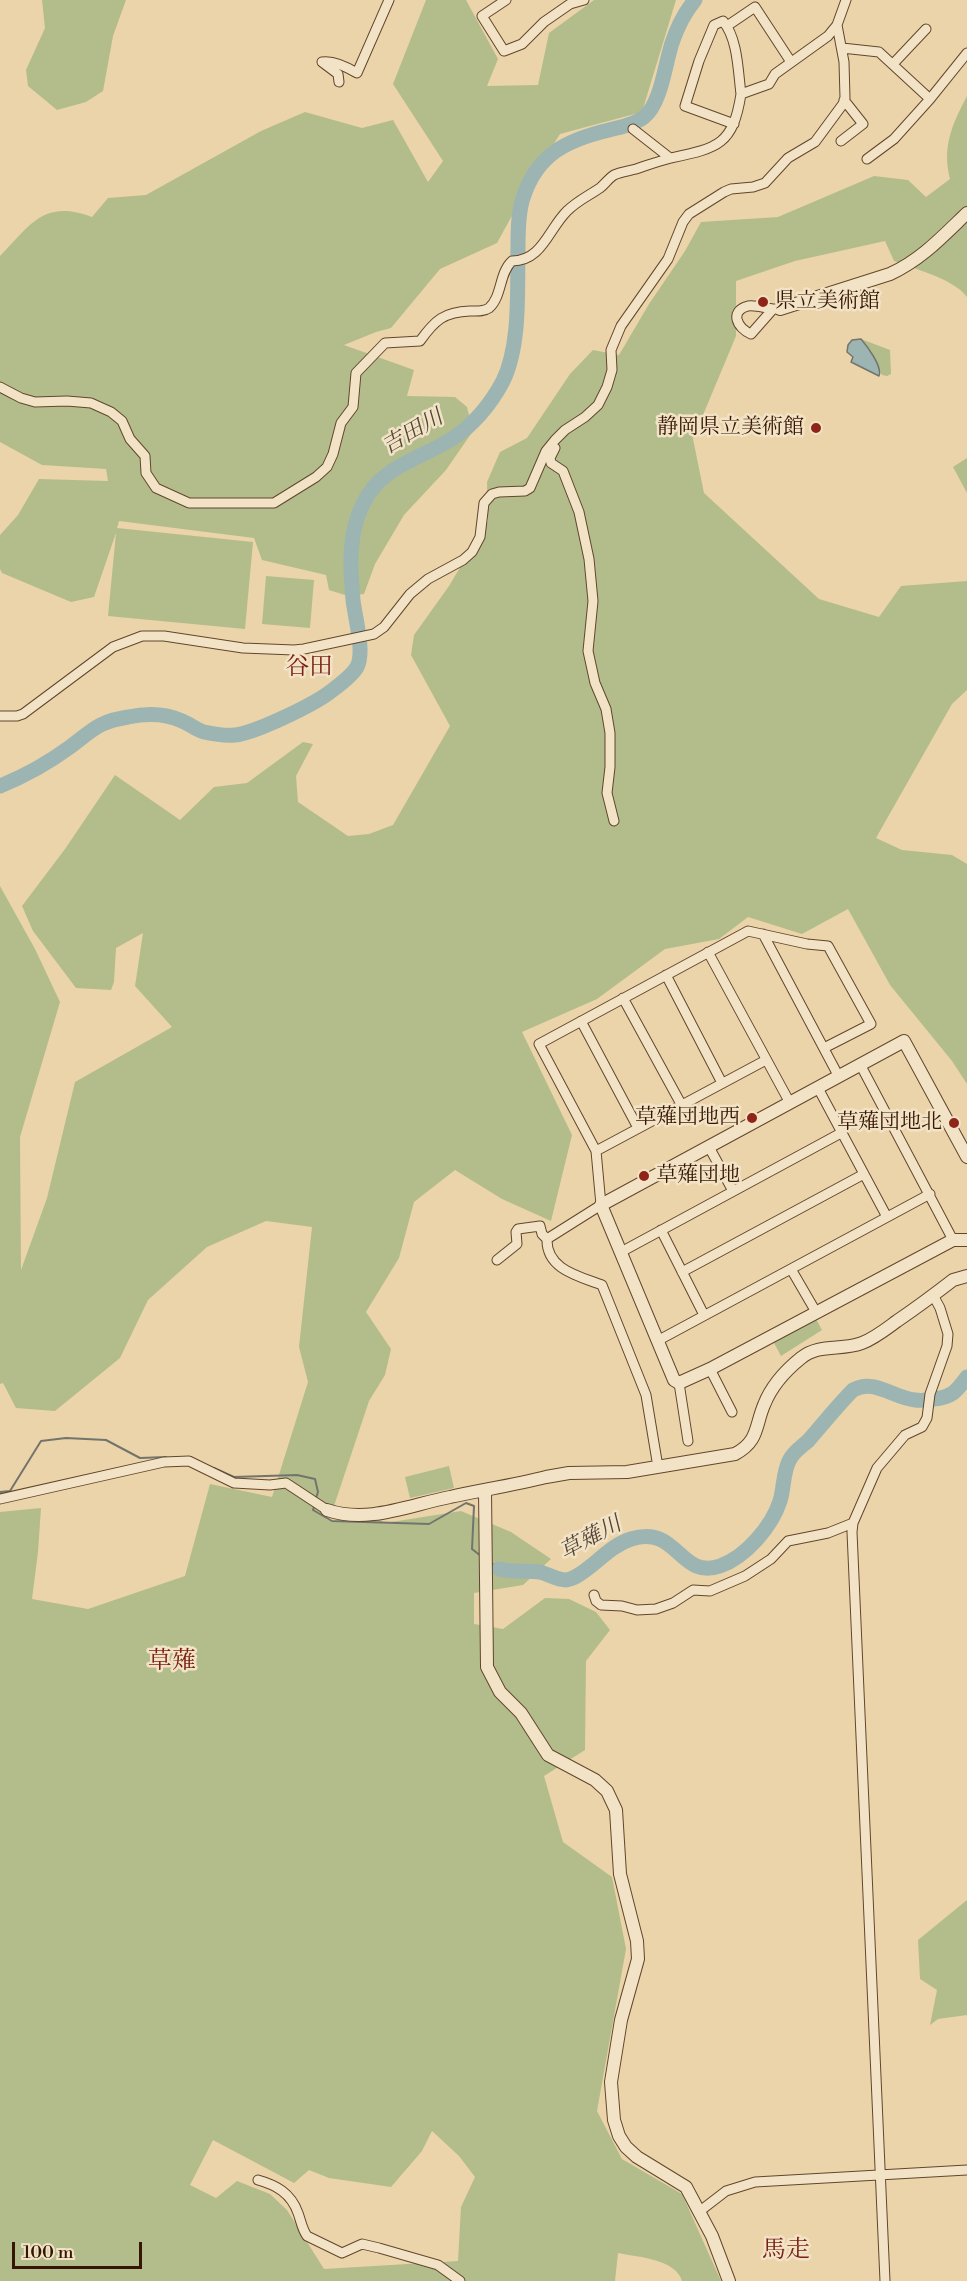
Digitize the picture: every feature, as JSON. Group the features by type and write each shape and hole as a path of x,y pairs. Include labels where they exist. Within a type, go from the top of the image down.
{"street":[{"path":"339,82 338,74 322,62 343,66 357,73 389,0"},
{"path":"506,0 482,16 504,51 522,44 544,22 570,4 584,0"},
{"path":"741,94 769,84 775,74 828,36 837,25 846,0"},
{"path":"727,26 755,7 791,62"},
{"path":"0,387 21,398 35,402 67,400 91,403 111,412 122,421 130,439 145,456 146,473 156,488 189,503 274,502 316,477 327,466 333,454 341,423 353,406 356,373 385,343 420,341 431,326 454,312 486,310 493,304 506,266 512,261 524,261 544,243 564,214 579,200 602,187 614,175 670,158 699,153 714,146 725,137 734,124 741,94 735,53 727,26 723,21 714,25 699,61 685,106 734,124"},
{"path":"837,25 842,48 844,100 862,124 841,141"},
{"path":"893,64 926,29"},
{"path":"842,48 879,52 930,99"},
{"path":"867,159 894,139 967,53"},
{"path":"0,716 23,714 118,643 142,636 164,636 243,648 294,650 379,631 410,594 428,579 463,560 472,552 480,537 484,503 492,494 530,488 546,451 555,440 598,405 608,387 612,370 611,350 621,326 668,260 682,222 698,207 724,192 765,183 788,158 815,142 844,100"},
{"path":"633,129 670,158"},
{"path":"777,309 906,267 932,247 967,213"},
{"path":"555,440 556,445 550,458 551,463 562,471 567,481 579,512 589,559 593,601 588,651 595,683 606,709 610,733 607,793 614,821"},
{"path":"688,1441 679,1383 674,1380 601,1205 596,1151 539,1044 748,931 807,944 828,946 871,1024 824,1048"},
{"path":"763,934 839,1077"},
{"path":"708,952 790,1103"},
{"path":"666,975 722,1083"},
{"path":"623,998 681,1104"},
{"path":"581,1022 638,1128"},
{"path":"547,1239 601,1205 904,1041 967,1157"},
{"path":"596,1151 766,1060"},
{"path":"861,1066 953,1240"},
{"path":"818,1088 887,1217"},
{"path":"621,1252 841,1133"},
{"path":"709,1147 733,1191"},
{"path":"682,1272 864,1174"},
{"path":"659,1340 930,1194"},
{"path":"497,1260 517,1244 518,1229 540,1226 542,1234 547,1239"},
{"path":"661,1230 704,1315"},
{"path":"547,1239 546,1250 555,1264 566,1271 602,1284 646,1395 658,1467"},
{"path":"679,1383 710,1369 953,1240 967,1240"},
{"path":"791,1269 816,1312"},
{"path":"0,1499 164,1462 182,1460 234,1483 270,1485 286,1483 327,1510 358,1517 569,1473 627,1472 725,1456 744,1449 753,1439 764,1404 778,1381 800,1358 818,1349 861,1344 953,1280 967,1276"},
{"path":"885,2281 853,1523 877,1468 905,1435 921,1427 927,1418 930,1394 947,1346 948,1334 940,1308 933,1295"},
{"path":"710,1369 732,1412"},
{"path":"485,1491 487,1667 500,1692 521,1713 548,1755 595,1780 607,1791 616,1810 620,1874 638,1959 621,2020 612,2082 611,2096 616,2128 626,2147 637,2157 686,2187 712,2236 729,2281"},
{"path":"594,1595 596,1601 601,1605 622,1606 636,1610 656,1609 673,1604 693,1590 710,1591 745,1576 771,1559 788,1541 828,1533 853,1523"},
{"path":"700,2211 726,2191 755,2182 967,2170"},
{"path":"258,2180 285,2191 298,2211 307,2236 342,2253 362,2244 438,2265 460,2281"}],"green space":[{"path":"42,0 126,0 113,36 103,91 86,102 57,110 28,86 26,70 45,28"},
{"path":"426,0 466,0 498,59 487,86 538,85 549,33 594,0 676,0 642,112 560,134 497,243 440,269 391,328 344,345 414,370 407,396 455,397 467,407 473,431 446,470 404,515 375,564 364,594 348,596 329,590 326,575 262,560 254,538 119,521 117,528 253,542 245,629 108,616 116,533 94,597 71,602 2,573 0,535 18,515 39,479 108,481 106,469 42,465 0,442 0,256 30,225 50,213 76,212 92,217 108,198 146,195 261,131 305,112 362,128 393,120 428,182 443,161 393,84"},
{"path":"967,96 967,297 944,280 894,261 885,241 795,261 736,281 736,336 693,439 704,493 819,599 879,617 901,586 967,581 967,690 952,704 876,838 902,850 952,855 967,864 967,1084 952,1061 890,985 848,909 802,934 748,917 719,939 665,949 597,999 522,1032 572,1135 551,1221 502,1199 455,1170 414,1202 399,1258 366,1312 391,1349 385,1375 369,1401 334,1506 326,1519 332,1521 379,1519 385,1523 461,1511 511,1532 551,1559 523,1585 474,1593 474,1624 503,1629 545,1598 569,1599 596,1612 610,1630 586,1661 585,1750 544,1776 563,1842 612,1877 626,1949 597,2111 622,2159 682,2194 721,2281 682,2281 672,2268 655,2260 618,2253 615,2281 0,2281 0,1512 41,1508 32,1599 88,1609 185,1576 210,1484 272,1497 308,1382 299,1347 312,1227 266,1221 207,1247 148,1300 120,1358 55,1411 16,1408 3,1383 0,1384 0,886 35,949 60,1002 20,1137 21,1270 47,1198 75,1082 172,1027 135,986 143,933 116,948 114,982 111,990 76,988 33,931 22,906 65,849 115,775 180,820 214,787 247,783 303,742 313,744 296,776 298,802 348,836 369,834 393,825 450,726 411,655 414,635 449,586 488,521 487,482 500,452 527,438 570,374 593,350 619,355 701,222 778,217 874,176 908,180 926,197 950,179 947,156 950,136","holes":["432,2131 459,2156 475,2177 461,2207 458,2261 324,2269 287,2210 270,2194 237,2181 216,2198 190,2185 213,2140 294,2183 309,2170 329,2178 391,2187 422,2151"]},
{"path":"861,339 890,350 891,374 882,375"},
{"path":"967,458 967,493 953,467"},
{"path":"266,576 314,580 310,628 262,624"},
{"path":"816,1319 822,1330 781,1356 773,1341"},
{"path":"449,1466 454,1488 410,1498 405,1477"},
{"path":"967,1900 967,2015 938,2019 930,2025 937,1990 920,1979 918,1940"}],"water":[{"path":"861,339 877,362 879,376 851,362 853,357 847,352 848,345 852,340"}],"waterway":[{"name":"吉田川","path":"0,786 45,764 109,721 156,714 176,718 204,732 235,735 256,729 298,711 330,692 352,674 357,667 360,653 353,600 351,551 358,515 363,504 379,481 401,466 458,435 473,422 493,398 503,381 513,350 517,316 519,216 529,183 545,160 567,144 631,124 650,111 662,83 676,32 695,0"},
{"name":"草薙川","path":"499,1569 540,1572 567,1580 582,1573 623,1542 647,1536 669,1545 695,1566 706,1568 730,1562 757,1540 771,1520 780,1501 787,1466 791,1458 853,1390 868,1386 876,1387 907,1399 927,1400 949,1395 967,1377"},
{"name":"草薙川","path":"0,1492 10,1491 41,1441 66,1438 106,1440 140,1458 166,1457"},
{"name":"草薙川","path":"214,1468 234,1477 297,1475 315,1479 318,1492 316,1498"},
{"name":"草薙川","path":"315,1504 313,1510 332,1521 429,1524 466,1503 474,1506 472,1549 481,1556"},
{"name":"草薙川","path":"490,1562 499,1569"}],"place":[{"name":"県立美術館","path":"763,302"},
{"name":"静岡県立美術館","path":"816,428"},
{"name":"草薙団地西","path":"752,1118"},
{"name":"草薙団地北","path":"954,1123"},
{"name":"草薙団地","path":"644,1176"}],"district":[{"name":"谷田","path":"309,668"},
{"name":"草薙","path":"172,1662"},
{"name":"馬走","path":"786,2251"}]}
